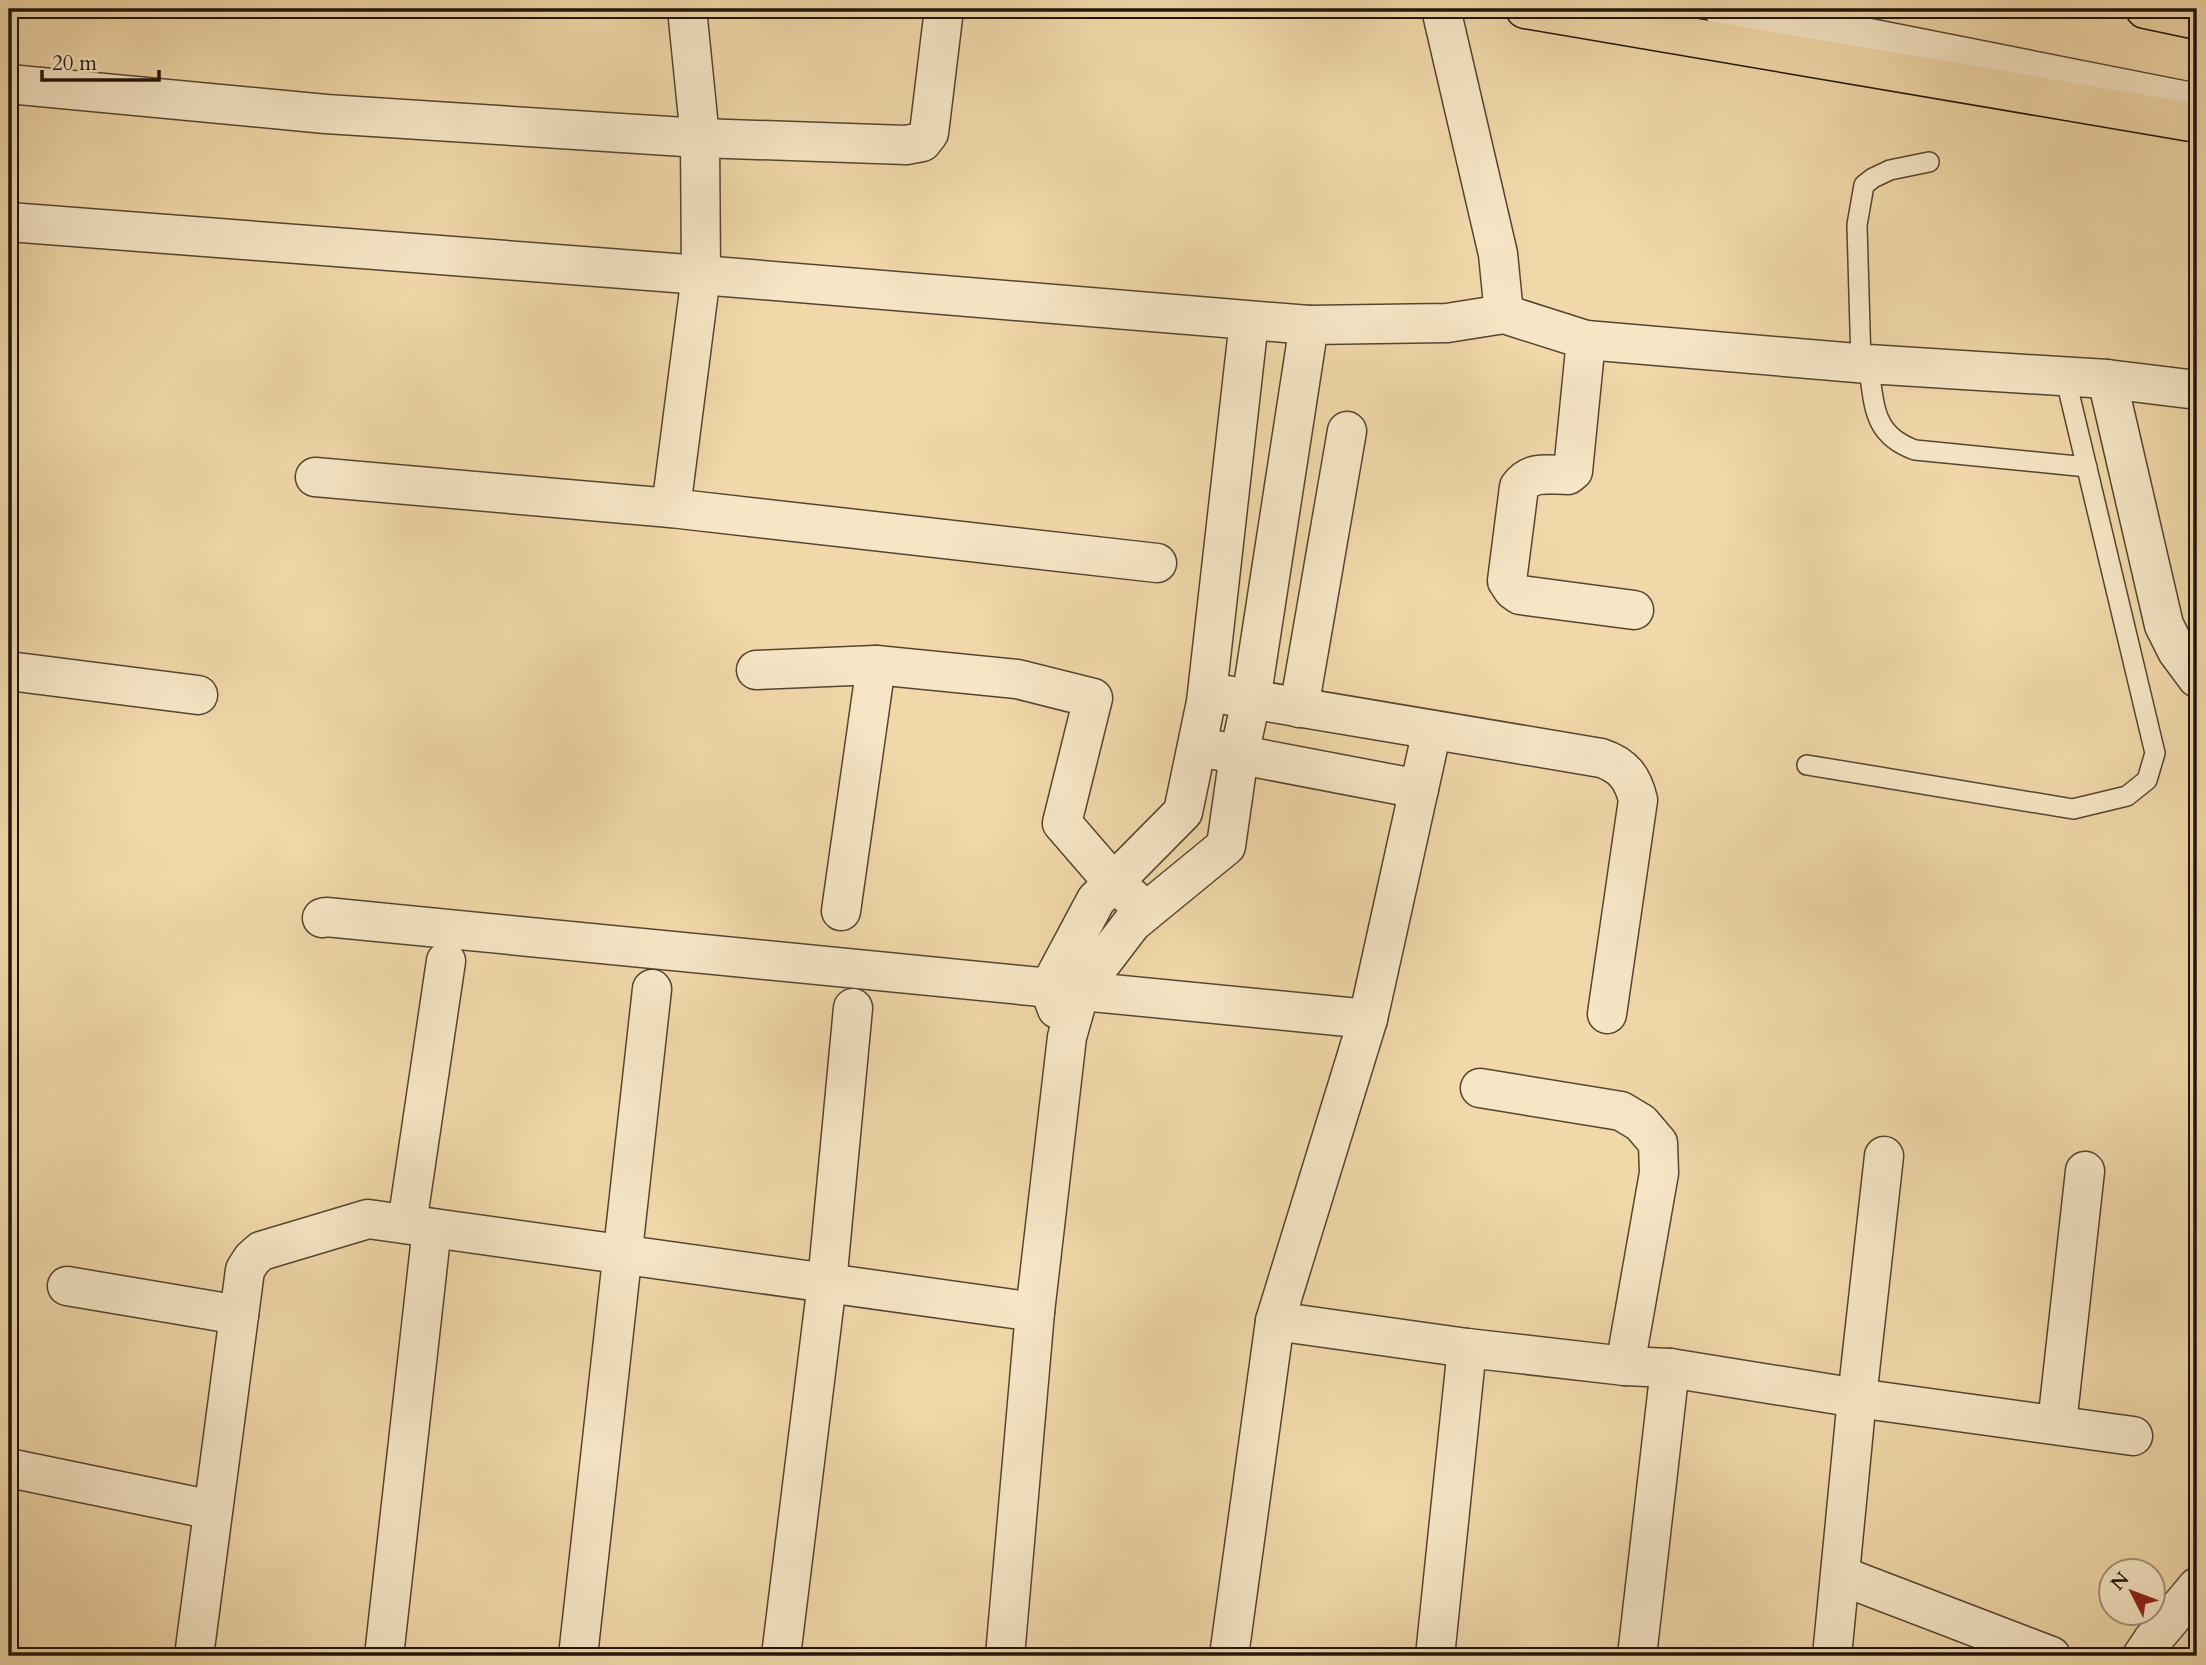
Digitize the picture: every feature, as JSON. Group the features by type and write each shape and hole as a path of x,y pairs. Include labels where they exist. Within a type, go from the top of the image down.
{"highway":[{"path":"1525,9 2197,123"},
{"path":"2144,9 2197,20"}],"street":[{"path":"671,508 701,275 700,138 687,9"},
{"path":"9,84 326,114 700,138 906,145 922,142 929,133 944,9"},
{"path":"1441,9 1498,254 1504,314"},
{"path":"1723,9 2197,103"},
{"path":"9,222 1309,325 1447,323 1504,314 1586,340 1865,364 2107,379 2197,390"},
{"path":"1005,1656 1035,1312 1067,1037 1065,990 1096,900 1183,811 1207,691 1249,321"},
{"path":"1065,990 1132,923 1226,846 1309,325"},
{"path":"1586,340 1573,471 1568,475 1533,475 1519,487 1507,581 1520,595 1634,610"},
{"path":"2107,379 2164,625 2177,650 2197,678"},
{"path":"1299,708 1347,431"},
{"path":"315,477 671,508 1157,563"},
{"path":"841,911 876,666"},
{"path":"756,670 876,666 1017,679 1093,698 1062,823 1113,882 1146,911"},
{"path":"9,671 198,695"},
{"path":"1207,691 1251,701 1601,758 1613,762 1626,772 1634,785 1638,800 1607,1014"},
{"path":"1229,1656 1275,1321 1368,1019 1432,730"},
{"path":"1198,746 1419,789"},
{"path":"322,918 1368,1019"},
{"path":"384,1656 419,1226 446,961"},
{"path":"578,1656 652,989"},
{"path":"781,1656 827,1283 853,1008"},
{"path":"1480,1088 1621,1111 1641,1123 1658,1143 1659,1172 1625,1366"},
{"path":"1832,1656 1884,1156"},
{"path":"2057,1424 2085,1171"},
{"path":"194,1656 246,1270 252,1259 261,1251 368,1219 1035,1312"},
{"path":"67,1286 239,1315"},
{"path":"1275,1321 1467,1348 1625,1366 1670,1368 1857,1398 2133,1436"},
{"path":"1435,1656 1467,1348"},
{"path":"1637,1656 1670,1368"},
{"path":"9,1468 213,1510"},
{"path":"1842,1576 2051,1656"},
{"path":"2142,1656 2197,1587"}],"lane":[{"path":"1929,162 1890,170 1873,178 1864,186 1857,225 1865,364 1876,411 1886,434 1898,444 1914,450 2087,467"},
{"path":"1807,765 2073,809 2127,796 2147,780 2155,753 2065,376"}]}
